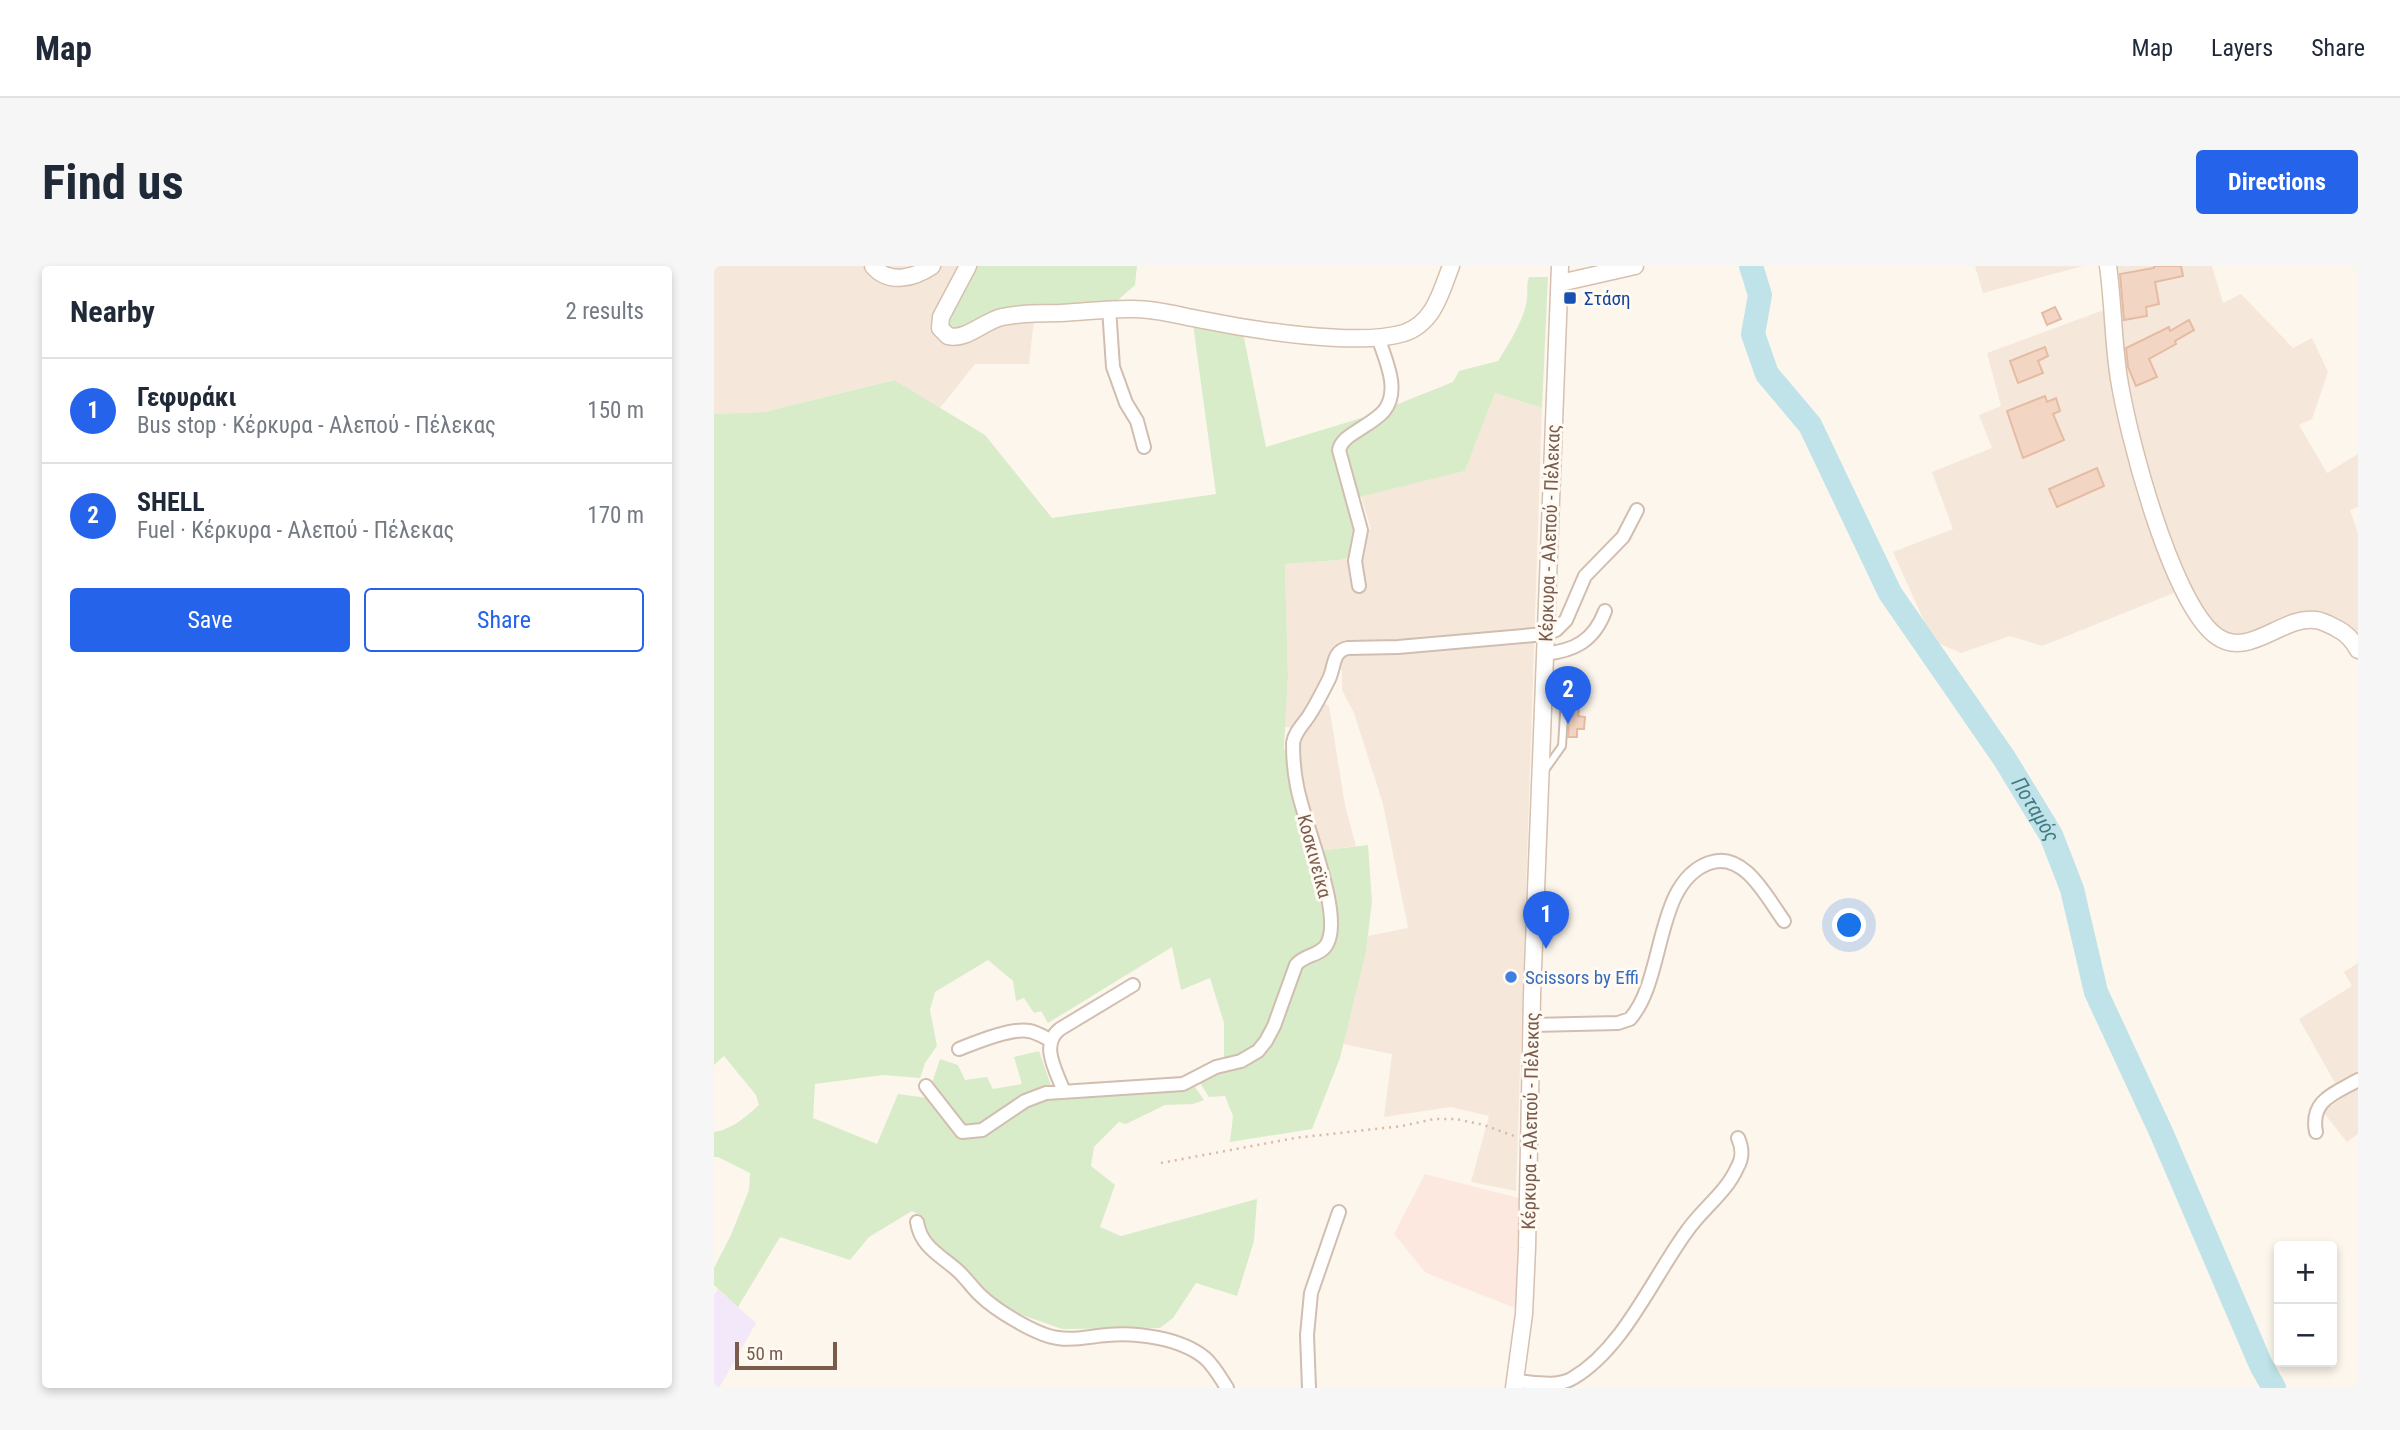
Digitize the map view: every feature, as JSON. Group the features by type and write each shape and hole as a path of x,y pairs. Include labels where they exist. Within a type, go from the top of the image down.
{"street":[{"path":"873,266 885,276 902,278 932,266"},
{"path":"968,266 941,317 940,328 948,336 958,337 999,317 1109,308 1149,309 1219,324 1303,334 1378,337 1401,334 1423,324 1434,309 1451,266"},
{"name":"Κέρκυρα - Αλεπού - Πέλεκας","path":"1515,1385 1524,1314 1543,683 1560,266"},
{"path":"1560,283 1635,266"},
{"path":"2108,266 2118,372 2128,424 2165,543 2183,588 2197,611 2216,635 2237,643 2255,639 2293,623 2315,620 2345,633 2358,650"},
{"path":"1109,308 1113,367 1126,403 1137,421 1144,447"},
{"path":"1359,586 1355,561 1361,530 1339,450 1346,438 1376,418 1389,403 1392,389 1389,369 1378,337"},
{"path":"1545,634 1556,630 1566,620 1585,576 1623,537 1637,510"},
{"path":"1544,654 1580,646 1599,626 1605,611"},
{"name":"Κοσκινεϊκα","path":"926,1086 962,1132 982,1130 1025,1101 1046,1093 1183,1084 1216,1067 1241,1061 1258,1051 1275,1026 1296,965 1300,960 1323,950 1328,944 1330,920 1327,894 1297,788 1293,743 1294,736 1310,715 1333,672 1337,653 1340,649 1398,647 1545,634"},
{"path":"1532,1025 1618,1023 1630,1018 1654,974 1670,908 1685,881 1703,865 1715,860 1737,864 1758,885 1784,921"},
{"path":"1064,1092 1049,1049 1050,1040 1060,1029 1133,985"},
{"path":"959,1049 988,1038 1020,1031 1029,1031 1050,1040"},
{"path":"2316,1132 2314,1120 2320,1104 2358,1080"},
{"path":"1515,1385 1570,1380 1612,1343 1686,1231 1727,1186 1742,1156 1738,1138"},
{"path":"1309,1388 1307,1335 1311,1293 1339,1212"},
{"path":"917,1223 919,1235 925,1243 957,1270 988,1302 1021,1323 1059,1338 1086,1338 1108,1334 1164,1340 1185,1346 1209,1363 1227,1388"}],"path":[{"path":"1161,1163 1295,1138 1402,1126 1434,1119 1456,1119 1485,1125 1530,1142"}],"shaded area":[{"path":"714,266 974,266 1035,312 1029,364 975,364 940,408 893,380 764,412 714,414"},
{"path":"1975,266 2083,266 1983,293"},
{"path":"2114,266 2212,266 2223,303 2241,294 2293,348 2312,338 2328,372 2312,419 2299,425 2327,473 2358,454 2358,507 2350,510 2358,533 2358,640 2340,619 2313,612 2241,639 2211,622 2189,587 2042,646 2010,636 1961,653 1933,641 1893,552 1953,529 1932,472 1992,448 1979,415 2001,406 1987,353 2120,304"},
{"path":"1495,393 1542,408 1516,1191 1471,1182 1489,1116 1451,1107 1384,1117 1392,1054 1343,1044 1368,936 1408,928 1383,804 1354,713 1342,690 1342,671 1336,661 1321,679 1314,698 1329,706 1345,805 1356,846 1319,851 1297,765 1302,738 1295,728 1285,727 1288,676 1285,564 1340,560 1357,532 1371,529 1361,496 1465,471"},
{"path":"2358,963 2358,1134 2347,1142 2323,1112 2343,1097 2299,1019 2352,986 2344,972"},
{"path":"1425,1174 1519,1198 1515,1308 1426,1273 1394,1234"},
{"path":"718,1289 756,1323 719,1388 714,1388 714,1295"}],"green space":[{"path":"974,266 1137,266 1135,285 1109,308 1035,312 953,338 941,317"},
{"path":"1529,277 1548,277 1542,408 1495,393 1465,471 1347,500 1357,532 1351,556 1340,560 1285,564 1288,676 1284,747 1308,852 1368,845 1372,901 1366,952 1340,1058 1312,1129 1230,1142 1233,1116 1225,1096 1209,1097 1200,1083 1224,1071 1224,1023 1210,978 1181,990 1172,947 1048,1023 1041,1011 1034,1013 1024,998 1016,1001 1013,981 988,960 935,992 930,1010 937,1046 925,1063 920,1078 883,1075 815,1084 813,1118 877,1144 898,1094 927,1098 940,1059 958,1065 965,1080 987,1077 993,1089 1022,1084 1014,1057 1039,1051 1055,1097 1195,1087 1204,1100 1193,1104 1165,1105 1126,1124 1119,1122 1094,1147 1091,1166 1115,1185 1100,1227 1121,1236 1257,1199 1254,1241 1237,1296 1196,1283 1173,1318 1160,1328 1062,1329 1008,1310 923,1233 924,1217 912,1211 869,1237 850,1260 780,1237 738,1307 714,1285 714,1268 749,1190 750,1173 714,1157 714,1132 733,1125 759,1105 756,1095 724,1056 714,1065 714,414 764,412 894,380 985,435 1052,518 1216,494 1193,324 1243,333 1266,447 1368,416 1453,382 1459,371 1498,361 1523,315"}],"building":[{"path":"2154,266 2181,266 2183,276 2155,282 2159,304 2146,307 2147,316 2124,320 2120,274"},
{"path":"2055,307 2061,319 2047,325 2042,313"},
{"path":"2189,320 2194,330 2149,359 2157,377 2136,386 2128,367 2126,348 2169,327 2170,331"},
{"path":"2045,347 2048,356 2038,361 2043,373 2018,383 2010,361"},
{"path":"2045,396 2047,402 2056,398 2060,411 2053,414 2064,440 2023,458 2007,411"},
{"path":"2097,468 2104,486 2057,507 2049,489"},
{"path":"1570,709 1579,710 1578,716 1585,717 1584,729 1577,729 1577,737 1568,737"}],"waterway":[{"name":"Ποταμός","path":"1751,266 1760,295 1753,334 1767,374 1810,425 1890,593 2004,758 2051,835 2072,889 2096,992 2161,1132 2261,1365 2274,1388"}],"place":[{"name":"Στάση","path":"1570,298"},
{"name":"SHELL","path":"1568,724"},
{"name":"Γεφυράκι","path":"1546,949"},
{"name":"Scissors by Effi","path":"1511,977"}]}
